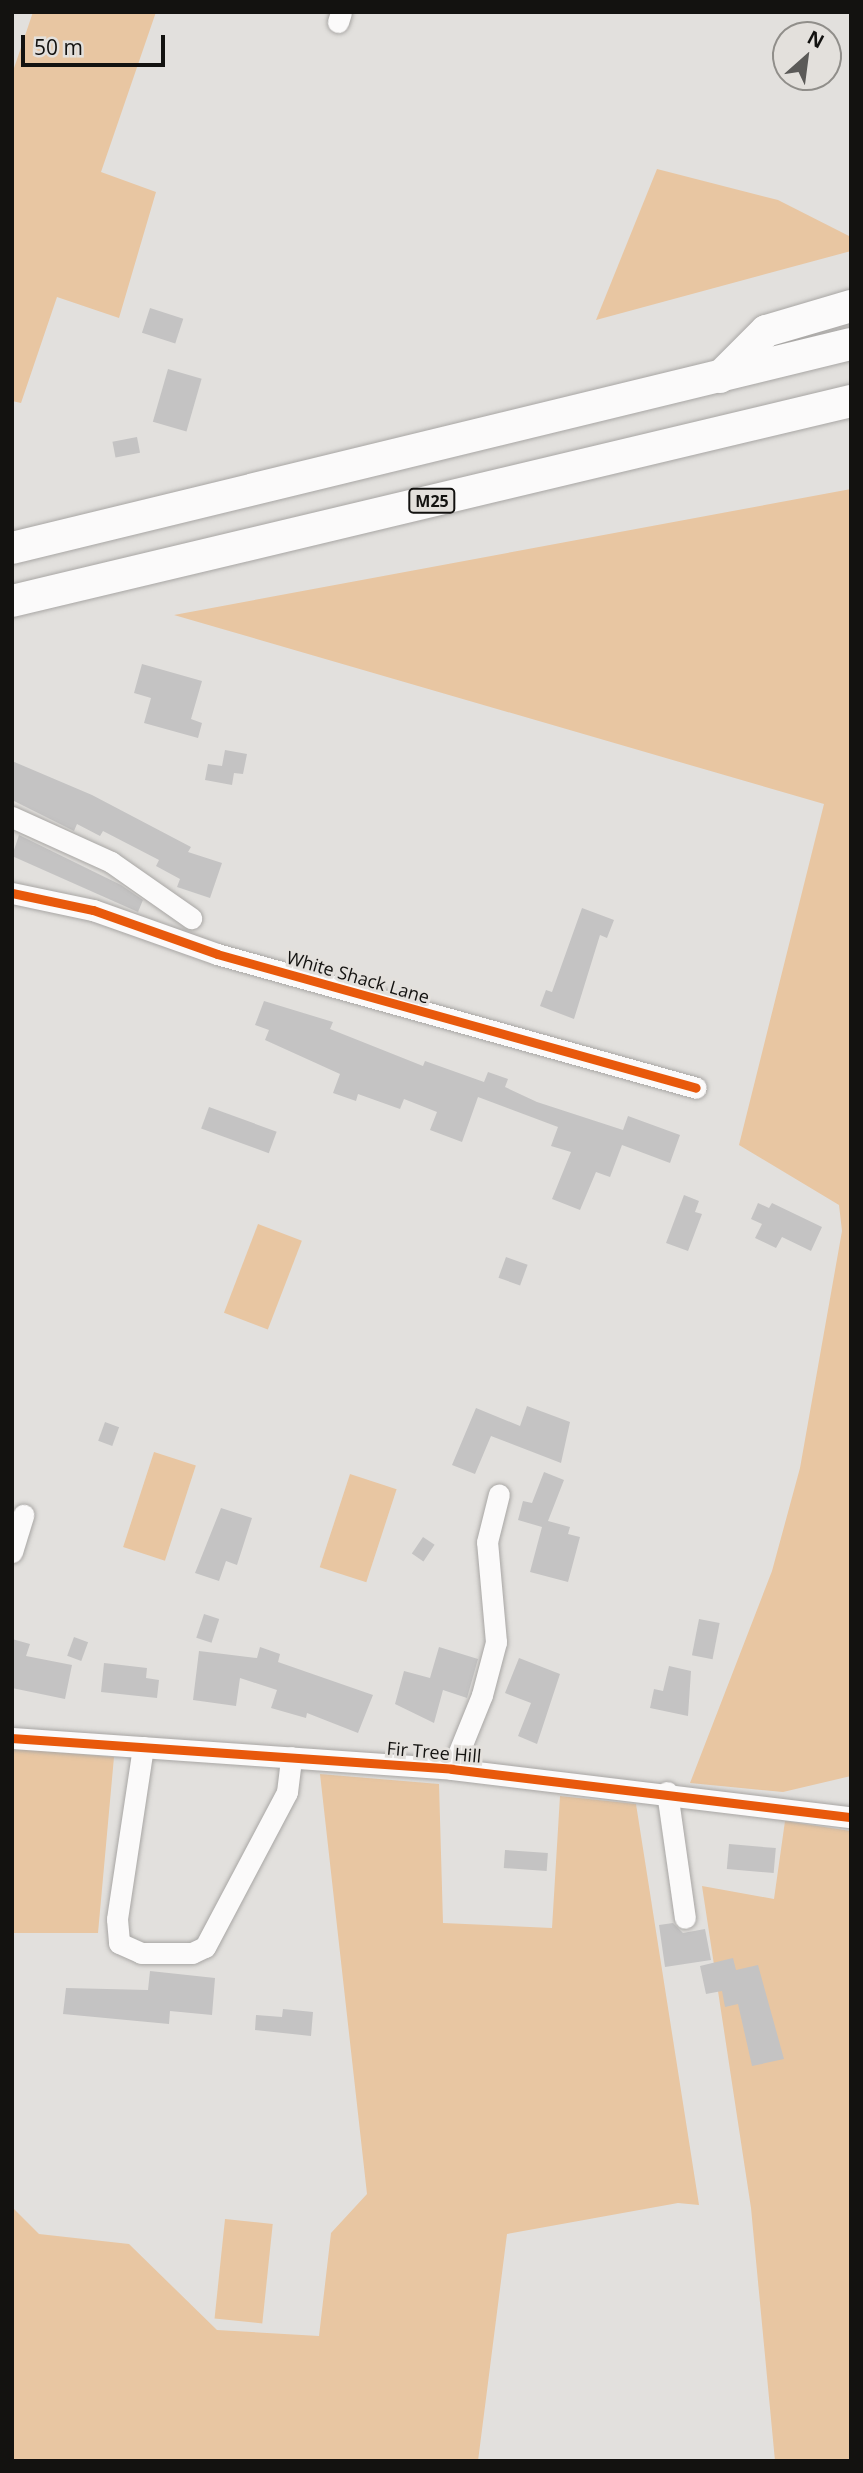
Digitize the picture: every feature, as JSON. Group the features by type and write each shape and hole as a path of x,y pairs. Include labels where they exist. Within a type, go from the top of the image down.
{"highway":[{"path":"720,377 766,331 851,306"},
{"path":"12,548 851,344"},
{"name":"M25","path":"12,601 851,401"}],"street":[{"path":"12,817 111,862 191,918"},
{"name":"White Shack Lane","path":"12,893 93,910 218,954 696,1088"},
{"path":"452,1769 482,1695 496,1642 487,1542 499,1494"},
{"path":"12,1552 23,1514"},
{"name":"Fir Tree Hill","path":"12,1738 452,1769 667,1792 851,1817"},
{"path":"143,1747 117,1919 119,1942 141,1952 192,1953 205,1947 287,1792 291,1757"},
{"path":"667,1792 685,1918"}],"shaded area":[{"path":"33,12 156,12 101,172 156,192 119,318 57,297 21,403 12,401 12,74"},
{"path":"657,169 778,200 851,237 851,251 596,320"},
{"path":"851,489 851,1776 783,1792 690,1783 772,1571 800,1468 842,1231 839,1205 739,1145 824,804 174,615"},
{"path":"258,1224 302,1241 268,1330 224,1313"},
{"path":"154,1452 196,1466 165,1561 123,1547"},
{"path":"350,1474 397,1489 366,1582 320,1567"},
{"path":"12,1748 114,1757 98,1933 12,1933"},
{"path":"320,1774 439,1784 443,1923 552,1928 560,1796 636,1804 699,2205 678,2203 507,2234 478,2461 12,2461 12,2207 39,2234 129,2244 217,2330 319,2336 331,2233 367,2194"},
{"path":"785,1821 851,1831 851,2461 775,2461 751,2208 702,1886 774,1899"},
{"path":"225,2219 273,2224 262,2323 215,2318"}],"building":[{"path":"150,308 183,319 175,344 142,333"},
{"path":"168,369 202,379 186,432 153,422"},
{"path":"137,437 140,453 116,457 112,442"},
{"path":"142,664 202,681 191,719 202,723 198,738 144,723 151,698 134,693"},
{"path":"225,750 247,754 243,774 234,773 232,785 205,780 208,764 222,766"},
{"path":"12,761 92,795 191,847 188,852 222,863 210,898 177,887 180,879 156,866 159,860 103,831 100,836 77,824 74,831 12,800"},
{"path":"19,835 121,885 143,900 138,912 12,856"},
{"path":"582,908 614,920 607,938 600,935 574,1019 540,1006 546,990 552,992"},
{"path":"264,1001 333,1022 330,1029 423,1066 425,1061 484,1082 488,1072 508,1079 505,1087 537,1102 623,1130 628,1116 680,1135 670,1163 622,1145 610,1177 596,1172 580,1210 552,1199 571,1152 551,1146 558,1127 478,1097 462,1142 430,1130 437,1112 404,1099 400,1109 358,1094 356,1101 333,1093 340,1074 265,1040 269,1030 255,1025"},
{"path":"209,1107 277,1132 269,1153 201,1129"},
{"path":"684,1195 699,1201 695,1212 702,1214 688,1251 666,1243"},
{"path":"758,1203 769,1208 772,1203 822,1227 811,1251 782,1237 776,1248 755,1238 762,1224 751,1219"},
{"path":"506,1257 528,1265 520,1286 498,1278"},
{"path":"527,1406 570,1422 561,1463 491,1436 475,1474 452,1465 476,1408 520,1426"},
{"path":"105,1422 119,1427 112,1446 98,1441"},
{"path":"544,1472 564,1480 548,1521 570,1527 568,1534 580,1537 568,1582 530,1572 542,1527 518,1520 523,1501 532,1503"},
{"path":"221,1508 252,1518 237,1565 226,1561 219,1581 195,1573"},
{"path":"423,1537 435,1545 423,1561 412,1554"},
{"path":"204,1614 219,1619 211,1643 196,1638"},
{"path":"699,1619 720,1623 713,1659 692,1655"},
{"path":"74,1637 88,1642 81,1661 67,1656"},
{"path":"12,1639 30,1644 26,1656 72,1665 65,1699 12,1688"},
{"path":"260,1647 280,1654 278,1662 373,1695 358,1733 307,1713 306,1718 271,1708 277,1690 240,1678 236,1706 193,1700 199,1651 257,1658"},
{"path":"439,1647 478,1659 467,1698 443,1690 434,1723 395,1704 404,1671 430,1678"},
{"path":"519,1658 560,1674 537,1744 518,1736 531,1703 505,1693"},
{"path":"104,1663 147,1668 146,1678 159,1680 157,1698 101,1692"},
{"path":"669,1666 691,1671 688,1716 650,1708 654,1689 663,1691"},
{"path":"729,1844 776,1848 774,1873 727,1869"},
{"path":"505,1850 548,1853 547,1871 504,1868"},
{"path":"673,1923 683,1933 705,1929 711,1960 665,1967 659,1925"},
{"path":"733,1958 736,1970 758,1965 784,2059 752,2066 738,2004 725,2007 722,1991 706,1994 700,1966"},
{"path":"150,1971 215,1978 212,2015 170,2011 169,2024 63,2014 66,1988 148,1990"},
{"path":"283,2009 313,2012 311,2036 255,2030 256,2015 282,2017"}],"cycle path":[{"path":"12,893 93,910 217,954 696,1088"},
{"path":"12,1738 452,1769 851,1817"}]}
